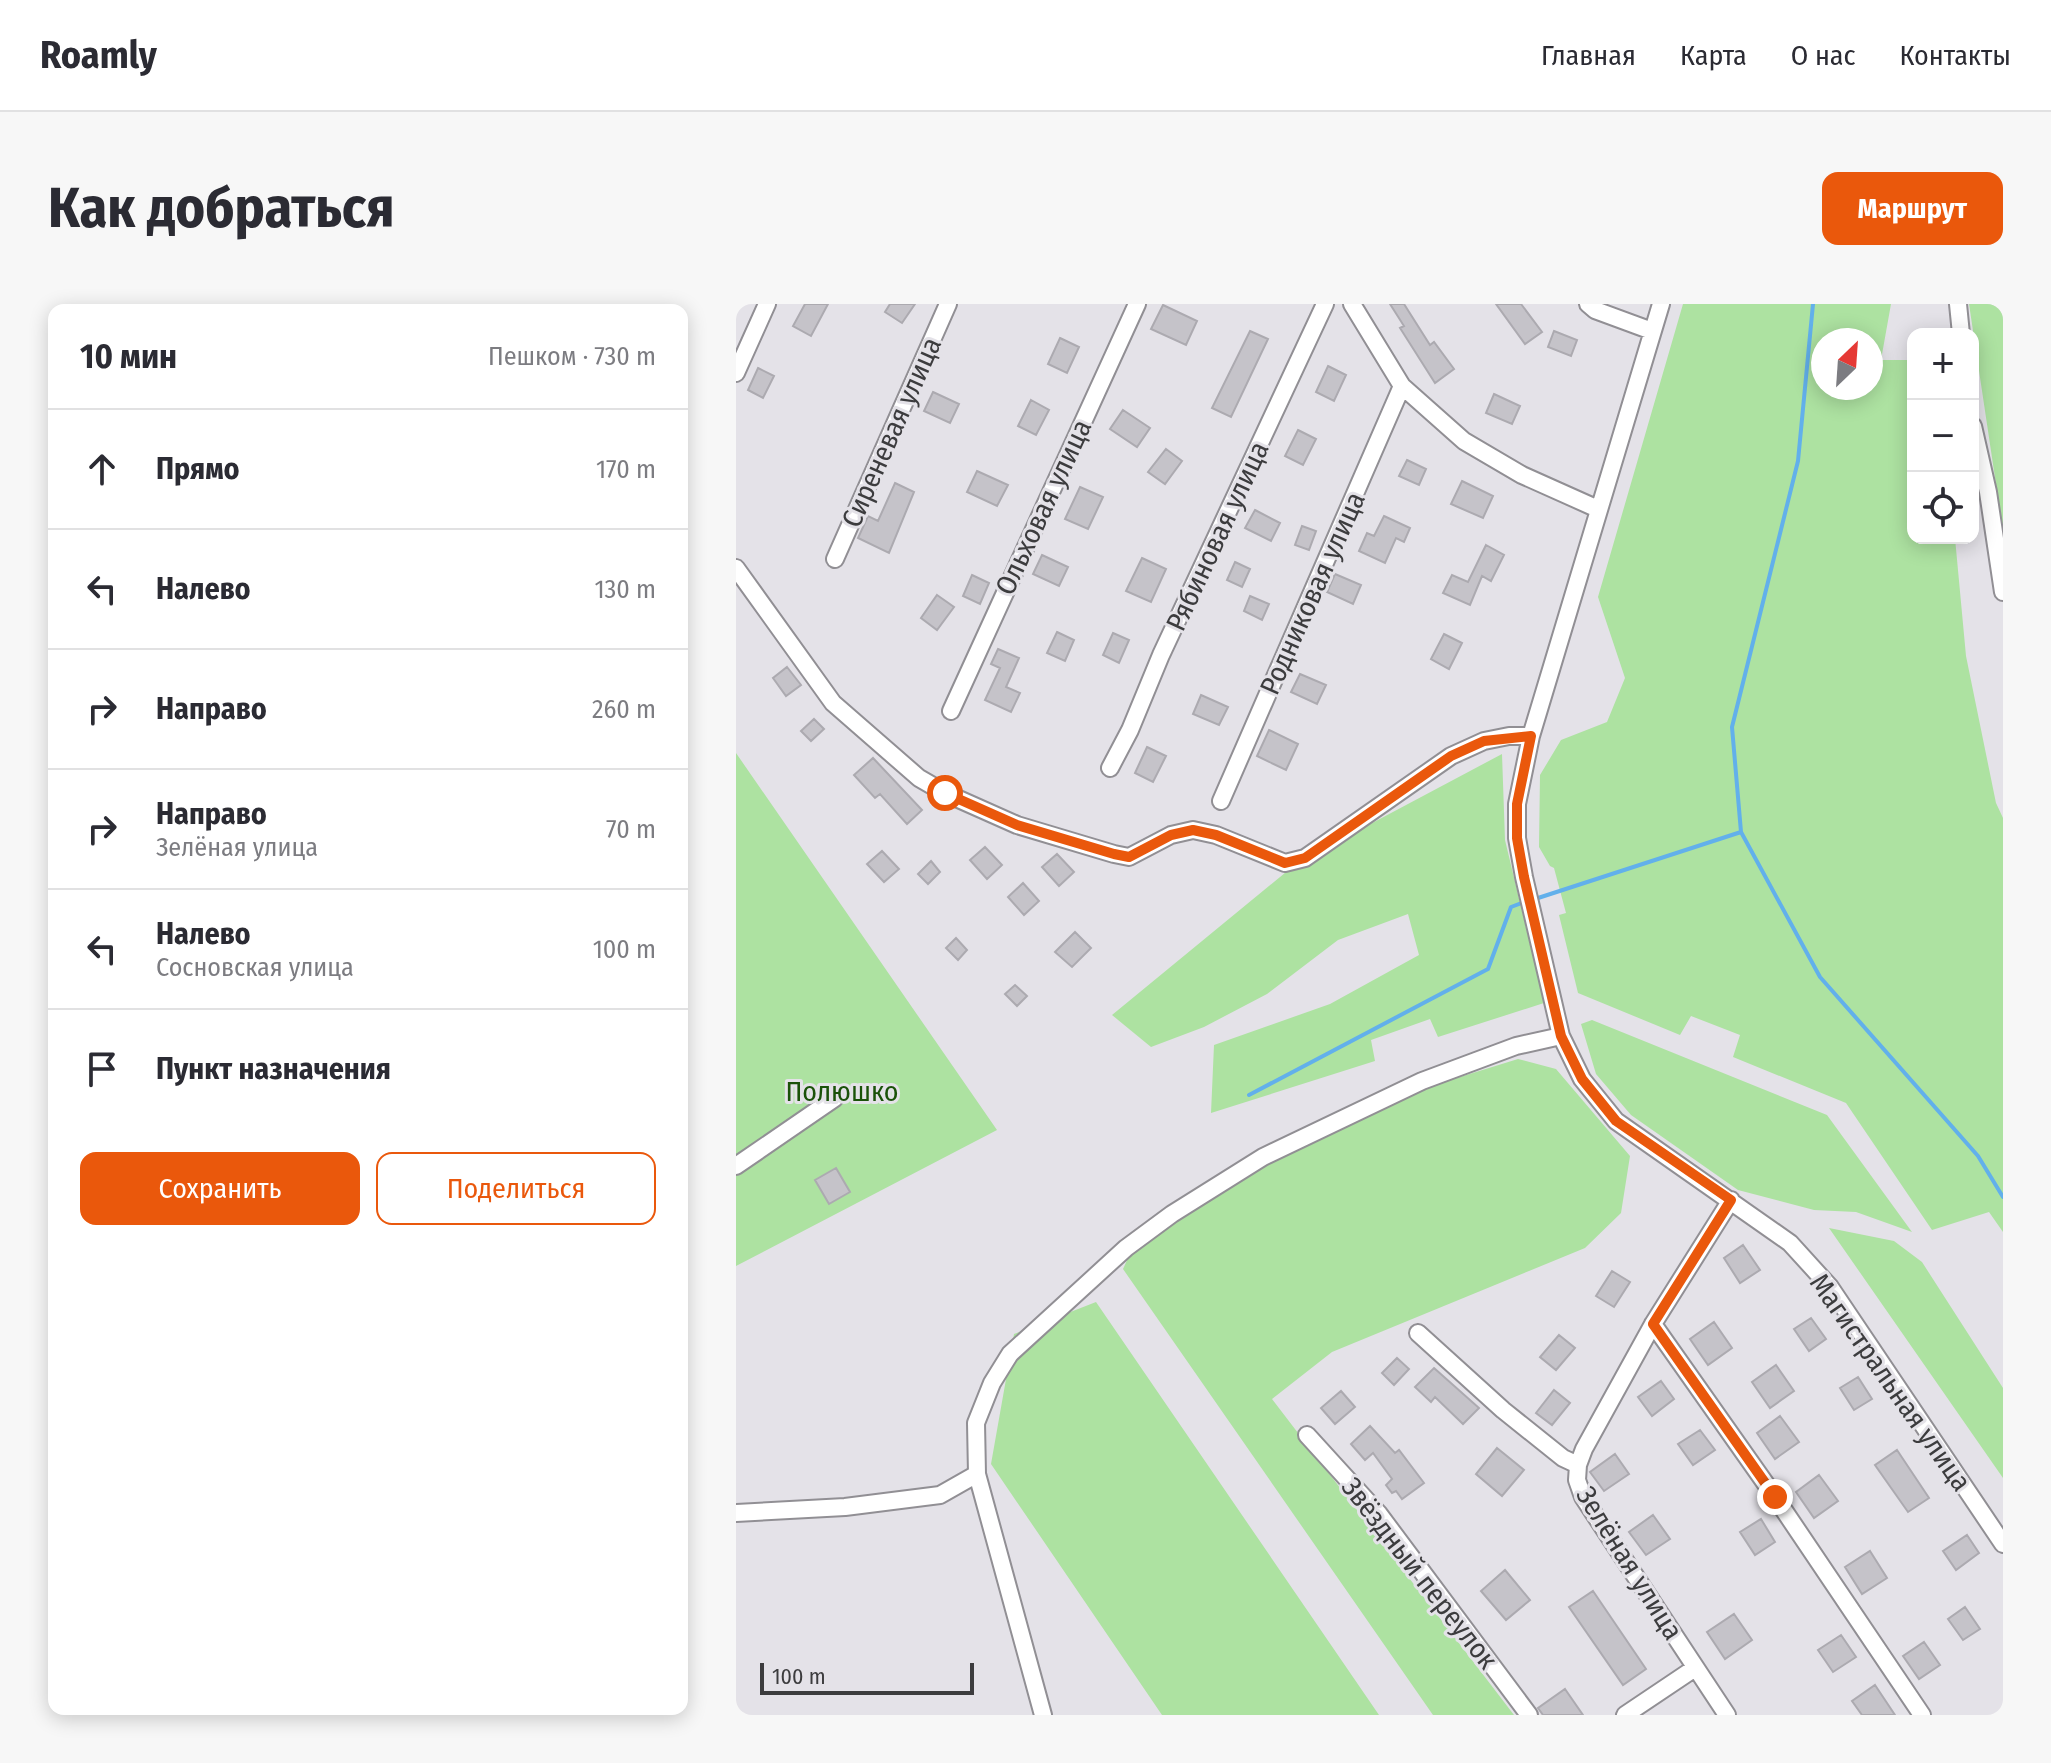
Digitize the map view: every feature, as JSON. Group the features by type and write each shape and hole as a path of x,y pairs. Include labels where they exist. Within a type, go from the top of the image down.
{"street":[{"path":"736,373 767,304"},
{"name":"Сиреневая улица","path":"835,559 948,304"},
{"name":"Ольховая улица","path":"951,711 1137,304"},
{"name":"Рябиновая улица","path":"1110,768 1325,304"},
{"path":"1352,304 1402,386 1464,441 1522,475 1598,509"},
{"path":"1588,304 1595,310 1652,331"},
{"name":"Магистральная улица","path":"1661,304 1531,736 1517,804 1517,838 1524,877 1561,1036 1582,1079 1616,1121 1790,1243 1830,1287 2003,1544"},
{"path":"1958,304 1960,328"},
{"name":"Родниковая улица","path":"1221,801 1402,386"},
{"path":"1979,452 2003,592"},
{"path":"736,568 833,703 919,778 1017,825 1114,854 1129,857 1171,835 1193,830 1216,835 1285,863 1305,858 1451,756 1484,741 1531,736"},
{"path":"1043,1715 977,1474 976,1423 992,1383 1010,1354 1126,1248 1172,1214 1263,1157 1422,1081 1516,1046 1561,1036"},
{"path":"736,1166 835,1098"},
{"name":"Зелёная улица","path":"1727,1715 1583,1497 1577,1480 1578,1465 1597,1424 1653,1324 1731,1200"},
{"path":"1653,1324 1775,1497 1922,1715"},
{"path":"1418,1333 1503,1410 1563,1458 1578,1465"},
{"name":"Звёздный переулок","path":"1307,1435 1379,1514 1529,1715"},
{"path":"736,1513 845,1507 940,1495 977,1474"},
{"path":"1625,1715 1695,1668"}],"green space":[{"path":"1683,304 1891,304 1883,349 1883,328 1811,328 1811,400 1883,400 1883,360 1907,360 1907,544 1956,544 1966,656 1996,803 2003,818 2003,1232 1989,1212 1932,1230 1846,1103 1733,1057 1740,1035 1691,1016 1680,1035 1578,993 1559,915 1566,913 1554,868 1539,847 1540,775 1561,740 1607,722 1625,678 1598,597"},
{"path":"1969,304 2003,304 2003,531 1979,371 1979,328 1973,328"},
{"name":"Полюшко","path":"736,753 997,1130 736,1266"},
{"path":"1502,754 1505,840 1544,1003 1438,1037 1430,1019 1371,1040 1375,1061 1211,1113 1214,1045 1330,1004 1419,955 1408,914 1338,940 1267,994 1204,1027 1151,1047 1112,1015 1297,863"},
{"path":"1592,1020 1827,1115 1912,1232 1856,1212 1814,1210 1738,1190 1631,1115 1596,1074 1581,1024"},
{"path":"1518,1059 1556,1069 1630,1156 1621,1213 1585,1248 1332,1352 1272,1399 1514,1715 1433,1715 1123,1269 1135,1243 1287,1154 1434,1085"},
{"path":"1829,1228 1894,1241 1922,1262 2003,1388 2003,1478"},
{"path":"1096,1302 1379,1715 1162,1715 991,1464 1014,1334"}],"building":[{"path":"805,304 828,304 811,336 793,326"},
{"path":"890,304 915,304 902,323 885,312"},
{"path":"1390,304 1404,304 1430,345 1434,342 1454,369 1435,383 1400,328 1404,326"},
{"path":"1496,304 1521,304 1542,332 1525,344"},
{"path":"1163,305 1197,321 1186,345 1151,329"},
{"path":"1250,331 1268,339 1231,417 1212,408"},
{"path":"1554,331 1577,340 1571,356 1548,347"},
{"path":"1060,338 1079,347 1067,373 1048,364"},
{"path":"1328,366 1346,375 1334,401 1316,392"},
{"path":"758,368 774,376 763,398 748,390"},
{"path":"933,392 959,404 950,423 924,411"},
{"path":"1494,394 1520,406 1512,424 1486,413"},
{"path":"1031,400 1049,410 1036,435 1018,426"},
{"path":"1123,410 1150,428 1137,447 1110,429"},
{"path":"1298,430 1316,439 1303,465 1285,456"},
{"path":"1166,449 1182,461 1165,484 1148,472"},
{"path":"1407,460 1426,469 1419,485 1399,476"},
{"path":"977,471 1008,485 997,506 967,492"},
{"path":"1462,481 1493,496 1483,518 1451,504"},
{"path":"895,483 914,492 889,553 858,538 868,516 878,521"},
{"path":"1080,487 1103,497 1088,529 1065,519"},
{"path":"1255,510 1280,523 1271,541 1245,528"},
{"path":"1384,516 1410,528 1404,542 1396,538 1385,563 1359,551 1367,533 1374,536"},
{"path":"1302,526 1316,531 1309,550 1295,545"},
{"path":"1486,545 1504,555 1491,581 1482,576 1470,605 1443,593 1452,575 1468,582"},
{"path":"1042,555 1068,567 1059,586 1033,574"},
{"path":"1142,558 1166,569 1151,602 1126,591"},
{"path":"1235,562 1250,569 1242,587 1227,580"},
{"path":"1335,574 1361,585 1353,604 1327,592"},
{"path":"972,575 989,583 980,604 963,596"},
{"path":"937,595 954,607 937,630 921,618"},
{"path":"1250,596 1269,604 1262,620 1244,611"},
{"path":"1057,632 1074,640 1065,661 1047,653"},
{"path":"1113,633 1129,640 1119,663 1103,655"},
{"path":"1444,634 1462,643 1449,669 1431,659"},
{"path":"998,649 1019,658 1006,687 1020,693 1011,712 985,700 1000,668 991,664"},
{"path":"787,667 801,685 786,696 773,678"},
{"path":"1300,674 1326,685 1317,704 1291,692"},
{"path":"1201,695 1228,707 1219,725 1193,714"},
{"path":"814,719 824,729 811,741 801,731"},
{"path":"1269,730 1298,744 1286,770 1257,756"},
{"path":"1147,747 1166,756 1153,782 1135,773"},
{"path":"873,758 922,810 907,824 880,794 875,798 854,775"},
{"path":"985,847 1002,865 987,879 970,860"},
{"path":"882,851 899,869 884,882 867,864"},
{"path":"1057,854 1074,872 1059,886 1042,867"},
{"path":"931,861 940,872 928,884 918,874"},
{"path":"1023,883 1039,901 1024,915 1008,897"},
{"path":"1075,932 1091,948 1072,967 1055,952"},
{"path":"956,938 967,950 958,960 946,948"},
{"path":"1015,985 1027,996 1017,1006 1005,994"},
{"path":"836,1168 850,1192 829,1204 815,1180"},
{"path":"1743,1245 1760,1270 1740,1283 1724,1258"},
{"path":"1612,1271 1630,1282 1614,1307 1596,1296"},
{"path":"1811,1318 1826,1339 1809,1351 1794,1329"},
{"path":"1714,1322 1732,1348 1708,1365 1690,1339"},
{"path":"1559,1335 1575,1348 1556,1370 1540,1357"},
{"path":"1397,1358 1409,1369 1394,1385 1382,1373"},
{"path":"1776,1365 1794,1391 1770,1408 1752,1382"},
{"path":"1434,1368 1479,1408 1463,1424 1435,1397 1431,1402 1415,1387"},
{"path":"1858,1377 1872,1399 1854,1410 1840,1388"},
{"path":"1661,1381 1674,1399 1652,1416 1638,1397"},
{"path":"1554,1390 1570,1403 1552,1425 1536,1413"},
{"path":"1341,1391 1355,1407 1335,1424 1321,1408"},
{"path":"1780,1416 1799,1442 1775,1459 1757,1433"},
{"path":"1370,1426 1395,1453 1399,1450 1424,1483 1402,1499 1386,1485 1392,1479 1373,1453 1365,1460 1351,1444"},
{"path":"1700,1430 1715,1450 1693,1465 1678,1444"},
{"path":"1497,1448 1524,1470 1502,1496 1476,1474"},
{"path":"1897,1450 1929,1498 1908,1512 1875,1465"},
{"path":"1615,1454 1629,1474 1604,1491 1590,1472"},
{"path":"1819,1475 1838,1501 1814,1518 1796,1492"},
{"path":"1653,1515 1670,1539 1646,1555 1629,1532"},
{"path":"1761,1519 1775,1542 1755,1555 1740,1532"},
{"path":"1967,1535 1979,1553 1956,1570 1943,1551"},
{"path":"1870,1551 1887,1578 1862,1594 1845,1567"},
{"path":"1505,1570 1530,1600 1506,1620 1481,1591"},
{"path":"1593,1591 1646,1669 1623,1685 1569,1607"},
{"path":"1965,1607 1980,1629 1963,1640 1948,1619"},
{"path":"1734,1614 1752,1640 1725,1659 1707,1632"},
{"path":"1841,1635 1856,1657 1833,1672 1818,1650"},
{"path":"1924,1642 1940,1665 1919,1679 1903,1656"},
{"path":"1875,1685 1895,1715 1862,1715 1852,1701"},
{"path":"1565,1689 1583,1715 1543,1715 1538,1708"}],"waterway":[{"path":"1535,899 1741,832 1732,727 1798,461 1813,304"},
{"path":"1741,832 1820,977 1978,1156 2003,1197"},
{"path":"1249,1095 1488,969 1511,907 1527,901"}],"route":[{"path":"945,793 1017,825 1114,854 1129,857 1171,835 1193,830 1216,835 1285,863 1305,858 1451,756 1484,741 1531,736 1517,804 1517,838 1561,1036 1582,1079 1616,1121 1731,1200 1653,1324 1775,1497"}]}
